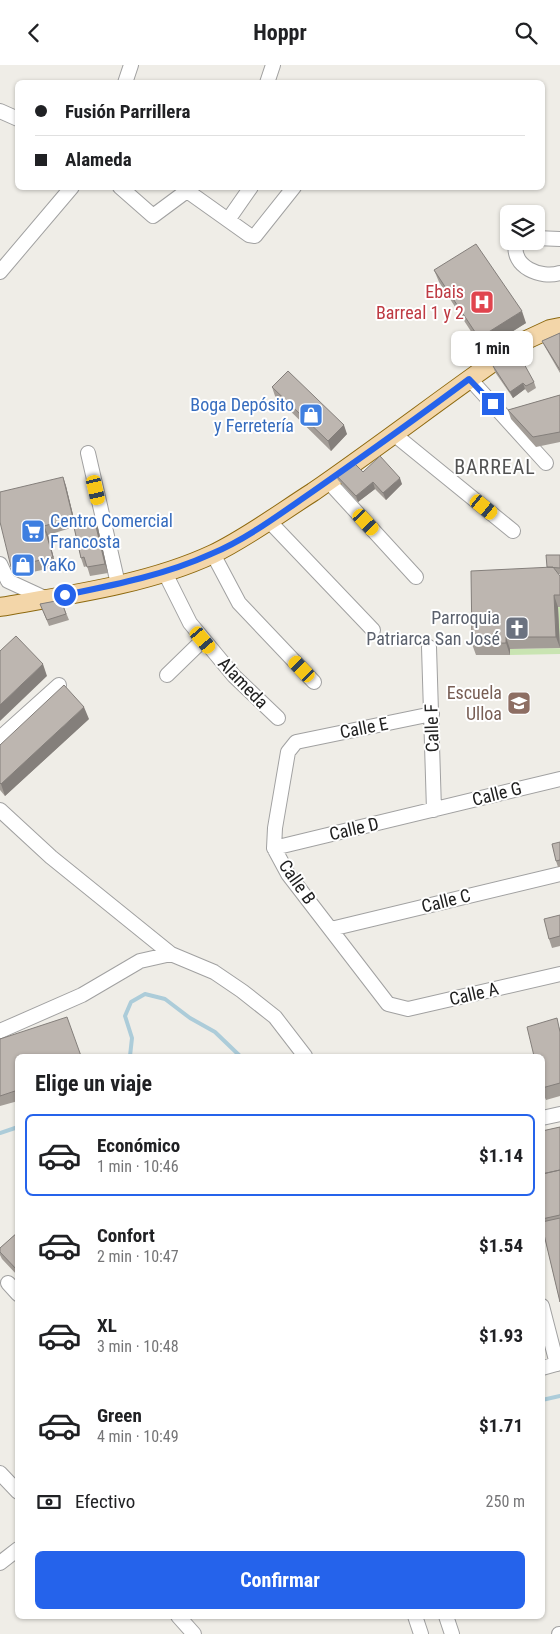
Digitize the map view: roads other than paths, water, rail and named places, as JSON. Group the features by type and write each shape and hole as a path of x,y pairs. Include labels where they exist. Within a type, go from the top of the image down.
{"main road":[{"path":"0,607 118,584 213,554 269,521 328,481 395,435 522,342 550,329 560,327"}],"street":[{"path":"126,80 131,65"},
{"path":"268,80 273,65"},
{"path":"0,111 15,118"},
{"path":"0,272 69,190"},
{"path":"123,190 150,216 156,217 184,193 190,193 249,235 255,236 292,190"},
{"path":"228,220 249,190"},
{"path":"545,238 560,239"},
{"path":"514,250 520,262 537,274 551,276 560,273"},
{"path":"469,379 546,463"},
{"path":"395,435 513,531"},
{"path":"88,453 118,584"},
{"path":"328,481 416,577"},
{"path":"269,521 373,630"},
{"path":"213,554 239,603 314,682"},
{"path":"0,564 8,581 47,599"},
{"name":"Alameda","path":"164,571 190,623 203,640 234,676 278,718"},
{"path":"167,675 203,640"},
{"name":"Calle F","path":"429,647 434,810"},
{"path":"0,739 59,685"},
{"name":"Calle E","path":"296,742 432,714"},
{"name":"Calle B","path":"296,742 288,752 275,828 274,848 288,874 388,1004"},
{"name":"Calle G","path":"434,810 560,779"},
{"path":"0,810 51,857 171,954 214,972 275,1017 303,1054"},
{"name":"Calle D","path":"274,848 434,810"},
{"name":"Calle C","path":"331,929 560,873"},
{"path":"0,1031 82,995 140,961 171,954"},
{"name":"Calle A","path":"388,1004 408,1009 560,974"},
{"path":"545,1117 560,1114"},
{"path":"545,1317 558,1364 545,1367"},
{"path":"0,1473 15,1489"},
{"path":"0,1563 15,1551"},
{"path":"181,1619 194,1634"},
{"path":"416,1619 421,1634"},
{"path":"447,1619 452,1634"}],"waterway":[{"path":"130,1054 132,1038 125,1016 131,1002 145,994 165,999 190,1018 215,1032 238,1054"},
{"path":"0,1133 15,1128"},
{"path":"545,1399 560,1396"}],"place":[{"name":"Ebais Barreal 1 y 2","path":"482,302"},
{"name":"Boga Depósito y Ferretería","path":"311,415"},
{"name":"Centro Comercial Francosta","path":"33,531"},
{"name":"YaKo","path":"23,565"},
{"name":"Parroquia Patriarca San José","path":"517,628"},
{"name":"Escuela Ulloa","path":"519,703"}],"district":[{"name":"BARREAL","path":"495,467"}]}
